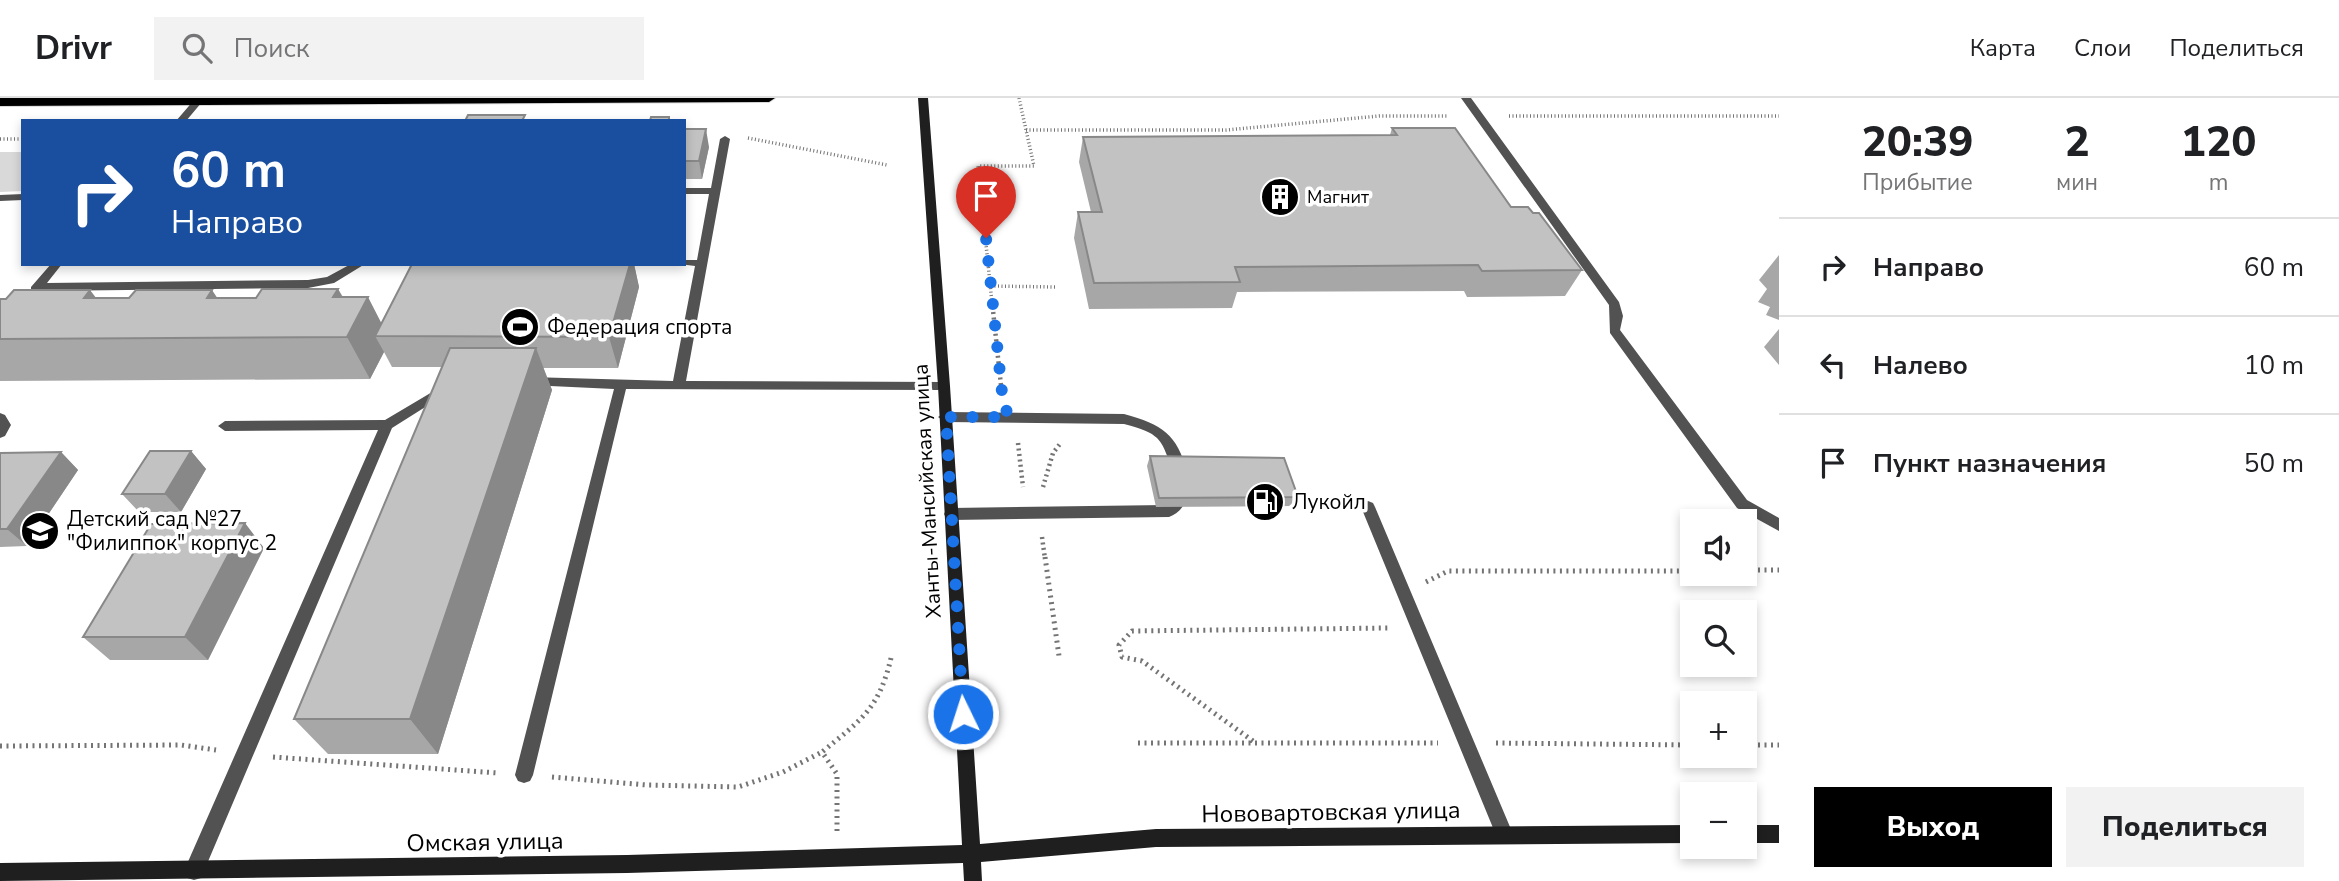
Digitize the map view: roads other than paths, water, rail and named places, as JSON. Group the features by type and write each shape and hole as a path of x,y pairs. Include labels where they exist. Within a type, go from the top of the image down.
{"main road":[{"path":"0,102 769,98"},
{"name":"Ханты-Мансийская улица","path":"923,98 946,417 973,881"},
{"name":"Нововартовская улица","path":"971,854 1156,838 1680,834"},
{"path":"1757,834 1779,834"},
{"name":"Омская улица","path":"0,872 627,864 971,854"}],"lane":[{"path":"1466,98 1615,305 1617,316 1614,330 1742,504 1779,525"},
{"path":"182,119 197,102"},
{"path":"679,385 725,139"},
{"path":"686,191 715,191"},
{"path":"0,198 21,197"},
{"path":"686,263 702,263"},
{"path":"23,304 55,266"},
{"path":"38,287 308,284 330,280 356,266"},
{"path":"509,381 621,385 944,386"},
{"path":"225,426 387,425 450,385 459,383"},
{"path":"524,775 621,385"},
{"path":"946,417 1124,419 1151,426 1165,435 1175,451 1183,484 1180,501 1169,511 951,514"},
{"path":"0,418 4,425 0,433"},
{"path":"194,871 387,425"},
{"path":"1368,507 1504,834"}],"place":[{"name":"Магнит","path":"1280,197"},
{"name":"Федерация спорта","path":"520,327"},
{"name":"Лукойл","path":"1265,502"},
{"name":"Детский сад №27 \"Филиппок\" корпус 2","path":"40,531"}]}
